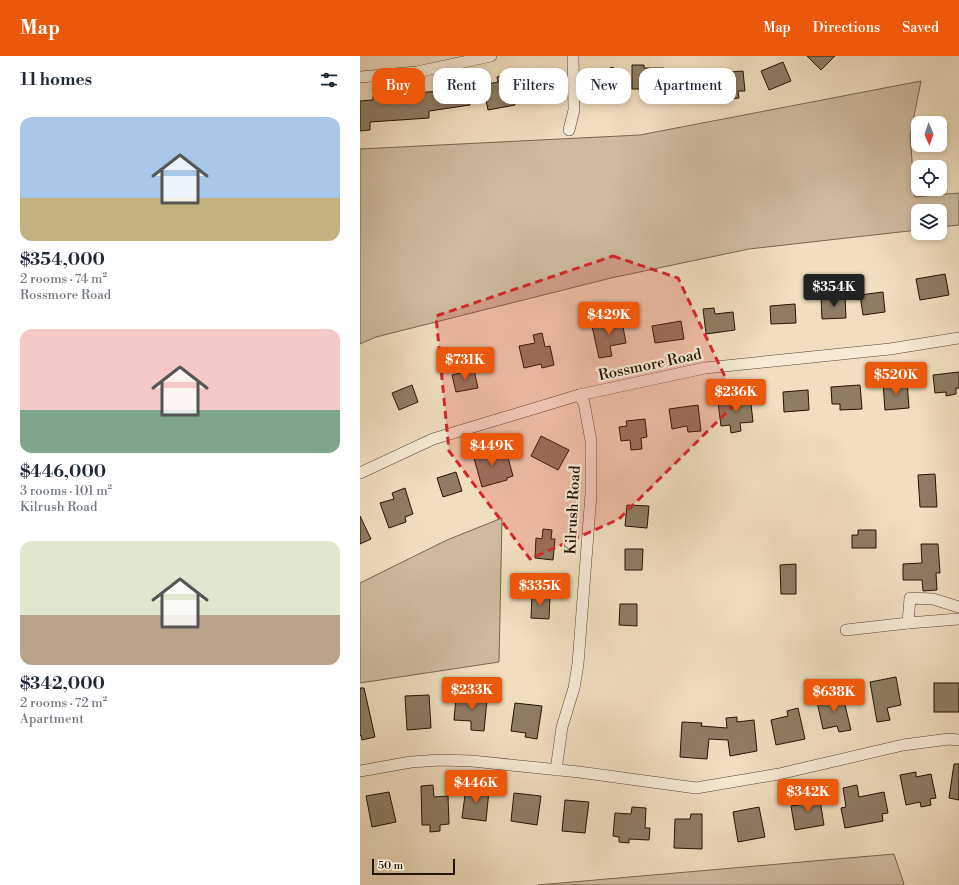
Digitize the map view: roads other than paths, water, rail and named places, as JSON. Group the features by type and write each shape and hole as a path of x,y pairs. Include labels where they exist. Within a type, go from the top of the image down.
{"street":[{"path":"360,77 416,72 491,56"},
{"path":"569,130 574,110 573,56"},
{"name":"Rossmore Road","path":"360,473 433,439 579,395 705,368 890,350 959,338"},
{"name":"Kilrush Road","path":"556,770 562,727 574,688 578,664 591,494 591,441 584,403 579,395"},
{"path":"908,623 910,598 933,599 959,607"},
{"path":"846,630 959,619"},
{"path":"360,771 411,762 441,760 472,761 696,788 779,774 903,745 949,739 959,740"}]}
